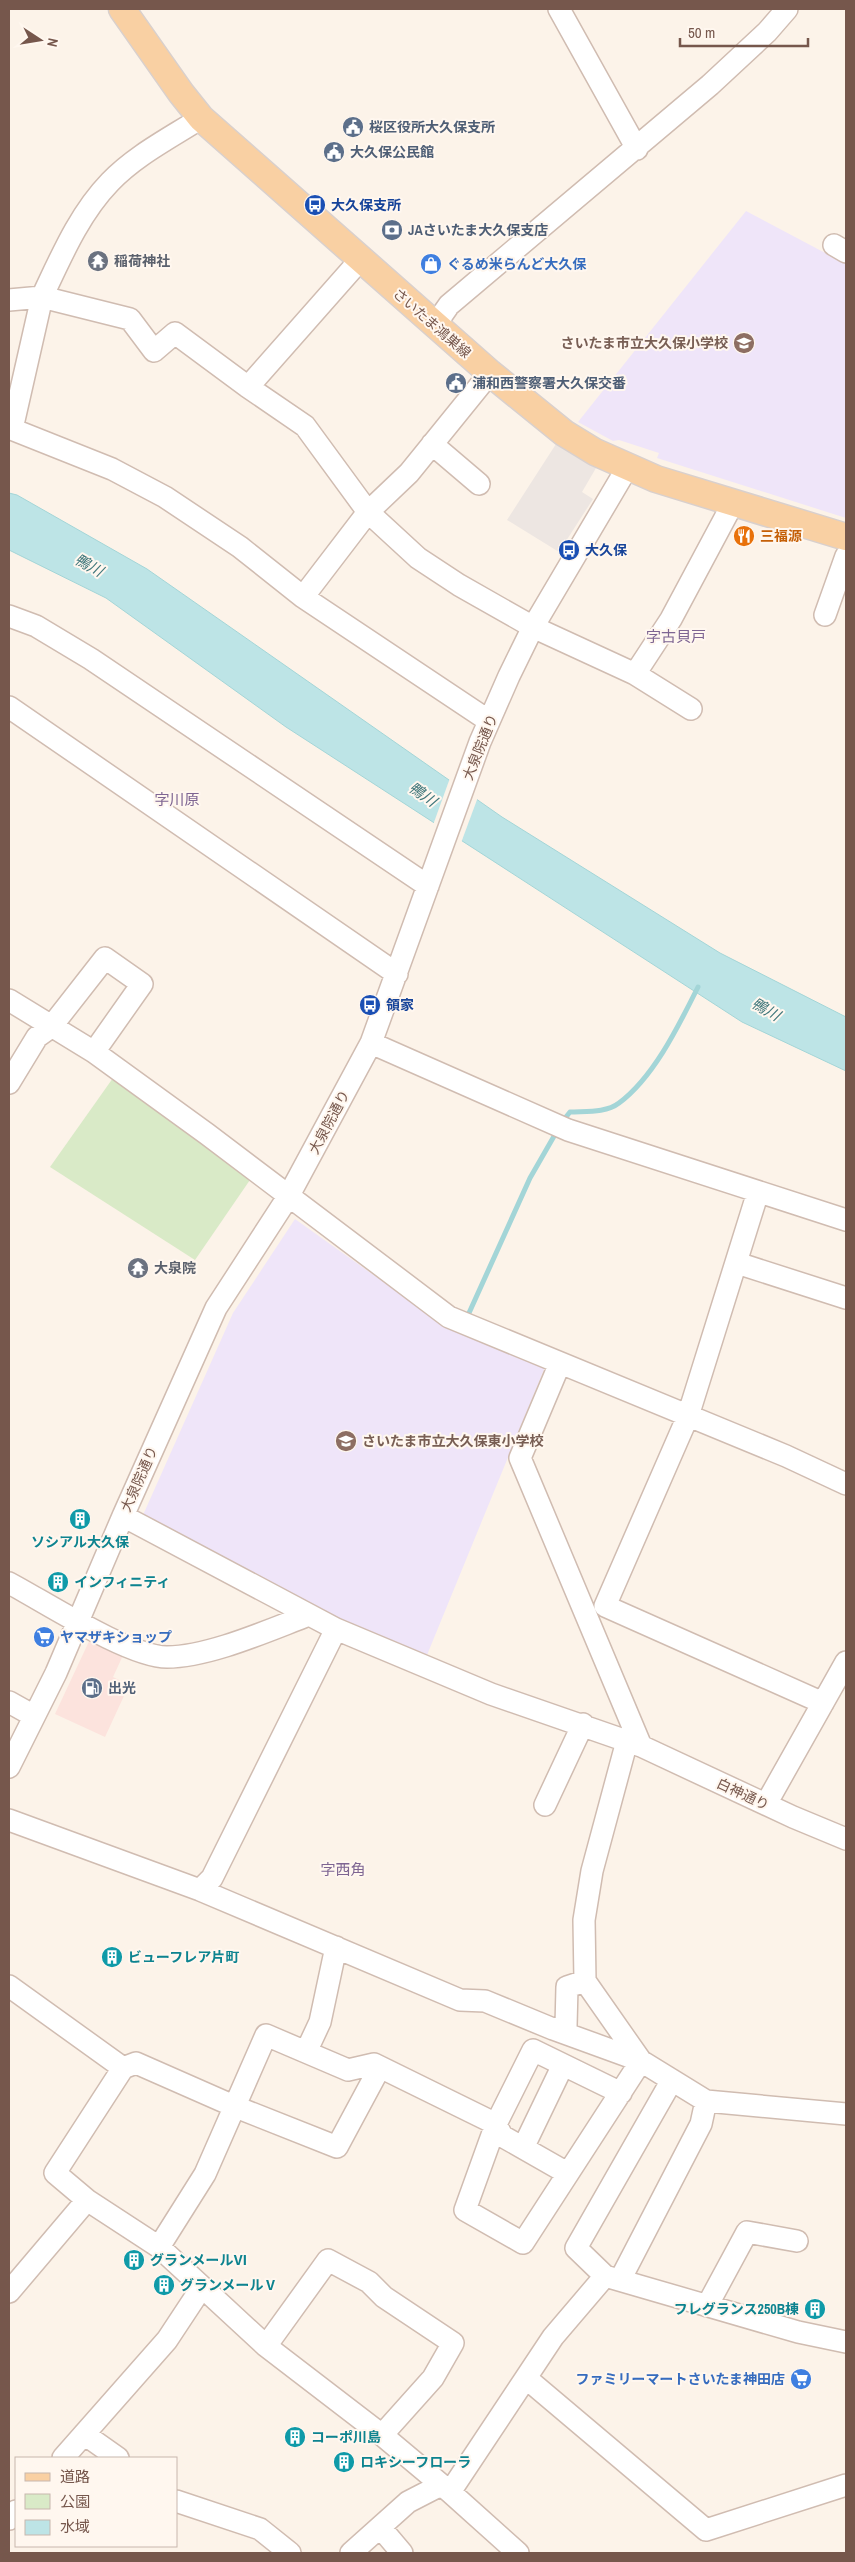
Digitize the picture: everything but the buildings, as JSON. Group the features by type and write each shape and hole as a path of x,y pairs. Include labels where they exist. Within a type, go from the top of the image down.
{"main road":[{"name":"さいたま鴻巣線","path":"122,9 181,93 202,118 360,260 490,373 564,434 627,468 733,503 846,537"}],"street":[{"path":"559,9 637,149"},
{"path":"435,325 449,305 637,149 760,39 787,9"},
{"path":"202,118 146,152 110,182 72,233 42,297 10,428 112,469 165,497 240,547 303,597 489,722"},
{"path":"248,387 360,260"},
{"path":"9,300 42,297 130,319 154,351 175,333 305,426 368,512 418,558 459,585 533,627 634,674 691,709"},
{"path":"303,597 368,512 409,473 490,373"},
{"path":"432,444 479,484"},
{"name":"大泉院通り","path":"9,1767 80,1621 122,1516 216,1308 288,1196 371,1043 480,742 533,627 627,468"},
{"path":"634,674 671,619 733,503"},
{"path":"825,615 846,556"},
{"path":"9,616 36,626 91,658 431,877"},
{"path":"9,707 397,974"},
{"path":"9,1083 37,1037 51,1027 105,958 142,984 94,1052"},
{"path":"9,1000 94,1052 208,1134 449,1317 786,1456 846,1484"},
{"path":"371,1043 568,1130 846,1220"},
{"path":"758,1192 688,1416 604,1606 824,1703"},
{"path":"737,1263 846,1298"},
{"path":"560,1363 520,1458 634,1743 592,1871 584,1920 585,1981 641,2061"},
{"name":"白神通り","path":"122,1516 336,1629 491,1694 634,1743 846,1839"},
{"path":"9,1583 132,1649 168,1657 212,1650 309,1615"},
{"path":"200,1890 212,1878 336,1629"},
{"path":"766,1804 846,1662"},
{"path":"9,1702 34,1716"},
{"path":"545,1805 583,1724"},
{"path":"9,1820 200,1890 460,2000 485,2001 553,2029 641,2061 706,2101 846,2114"},
{"path":"306,2052 320,2022 336,1947"},
{"path":"553,2029 566,2026 567,1987 585,1981"},
{"path":"9,1986 123,2068"},
{"path":"159,2247 206,2174 266,2035 348,2070 374,2064 496,2124 502,2136 567,2173"},
{"path":"620,2093 534,2050 496,2124 465,2210 523,2243 641,2061"},
{"path":"380,2067 337,2147 236,2107 136,2063 123,2068 55,2173 87,2200 159,2247 266,2346 382,2435 518,2553"},
{"path":"523,2148 563,2065"},
{"path":"672,2080 576,2248 612,2278 798,2332 846,2342"},
{"path":"351,2553 408,2502 445,2488 526,2378 553,2337 612,2278 700,2124 706,2101"},
{"path":"9,2292 87,2200"},
{"path":"707,2306 747,2232 797,2242"},
{"path":"266,2346 328,2260 369,2282 384,2298 453,2343 433,2378 382,2435"},
{"path":"64,2457 167,2340 202,2288"},
{"path":"526,2378 706,2530 846,2485"},
{"path":"84,2434 117,2457"},
{"path":"178,2502 260,2529 290,2553"},
{"path":"380,2527 402,2553"}],"shaded area":[{"name":"さいたま市立大久保小学校","path":"746,211 846,264 846,518 657,458 659,453 619,440 613,441 578,422"},
{"path":"556,444 596,468 582,492 593,499 559,552 507,520"},
{"name":"さいたま市立大久保東小学校","path":"295,1219 438,1321 545,1367 427,1655 332,1617 143,1515 233,1313"},
{"path":"92,1635 125,1651 113,1677 129,1685 105,1737 55,1714"}],"green space":[{"path":"113,1078 252,1177 195,1260 50,1167"}],"water":[{"name":"鴨川","path":"9,493 17,495 147,569 502,817 720,953 846,1017 846,1071 742,1022 286,727 106,598 9,550"}],"pier":[{"path":"450,778 478,797 461,843 433,825"}],"waterway":[{"path":"562,1122 570,1112 596,1111 608,1108 619,1103 632,1092 664,1050 683,1018 698,987"},
{"path":"469,1313 530,1178 557,1131"}],"place":[{"name":"桜区役所大久保支所","path":"353,127"},
{"name":"大久保公民館","path":"334,152"},
{"name":"大久保支所","path":"315,205"},
{"name":"JAさいたま大久保支店","path":"392,230"},
{"name":"稲荷神社","path":"98,261"},
{"name":"ぐるめ米らんど大久保","path":"431,264"},
{"name":"さいたま市立大久保小学校","path":"744,343"},
{"name":"浦和西警察署大久保交番","path":"456,383"},
{"name":"三福源","path":"744,536"},
{"name":"大久保","path":"569,550"},
{"name":"領家","path":"370,1005"},
{"name":"大泉院","path":"138,1268"},
{"name":"さいたま市立大久保東小学校","path":"346,1441"},
{"name":"ソシアル大久保","path":"80,1519"},
{"name":"インフィニティ","path":"58,1582"},
{"name":"ヤマザキショップ","path":"44,1637"},
{"name":"出光","path":"92,1688"},
{"name":"ビューフレア片町","path":"112,1957"},
{"name":"グランメールⅥ","path":"134,2260"},
{"name":"グランメールⅤ","path":"164,2285"},
{"name":"フレグランス250B棟","path":"815,2309"},
{"name":"ファミリーマートさいたま神田店","path":"801,2379"},
{"name":"コーポ川島","path":"295,2437"},
{"name":"ロキシーフローラ","path":"344,2462"}],"district":[{"name":"字古貝戸","path":"676,636"},
{"name":"字川原","path":"177,799"},
{"name":"字西角","path":"343,1869"}]}
